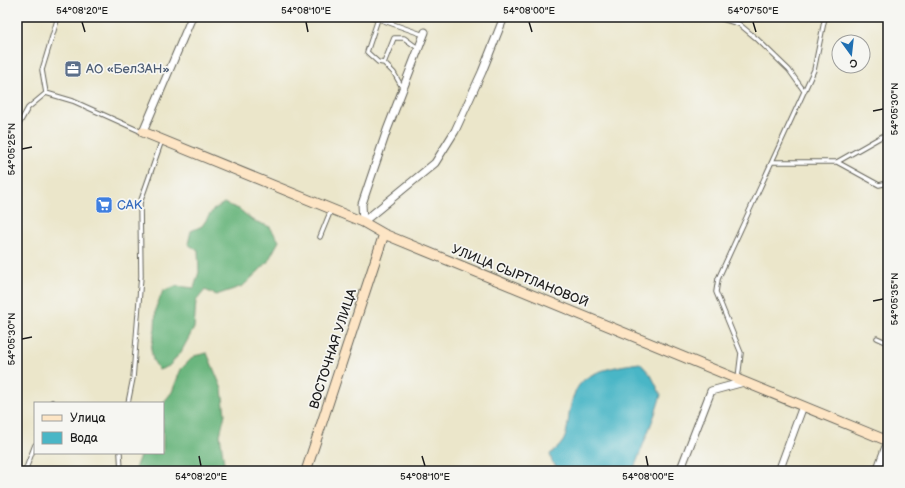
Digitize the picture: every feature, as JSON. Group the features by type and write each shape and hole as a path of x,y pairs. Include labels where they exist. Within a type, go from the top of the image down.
{"street":[{"path":"143,132 192,17"},
{"path":"363,222 435,163 455,131 482,72 504,17"},
{"path":"363,222 362,204 386,130 424,33"},
{"name":"УЛИЦА СЫРТЛАНОВОЙ","path":"143,132 363,222 384,234 888,441"},
{"name":"ВОСТОЧНАЯ УЛИЦА","path":"306,471 384,234"},
{"path":"680,471 711,391 741,381"},
{"path":"779,471 803,406"},
{"path":"877,471 888,441"}],"lane":[{"path":"46,94 42,70 58,17"},
{"path":"373,17 424,33"},
{"path":"716,17 739,24 788,70 804,91"},
{"path":"741,381 741,353 716,292 718,279 814,70 825,17"},
{"path":"378,19 367,52 378,62 384,63 394,73 403,89"},
{"path":"384,63 394,38 404,38 418,48"},
{"path":"17,128 28,108 46,94"},
{"path":"46,94 73,101 143,132"},
{"path":"836,162 888,133"},
{"path":"128,402 133,378 141,276 140,203 162,140"},
{"path":"772,162 836,162 879,185 888,183"},
{"path":"320,237 331,209"},
{"path":"877,338 888,343"},
{"path":"25,471 34,447"},
{"path":"120,454 121,471"}],"green space":[{"path":"224,203 239,209 252,220 270,227 279,241 267,263 243,286 216,295 205,290 196,301 194,328 181,352 169,366 159,370 153,360 151,349 155,329 156,307 163,291 176,286 194,288 199,272 198,251 188,244 191,231 202,226 213,210"},
{"path":"207,353 222,389 225,414 220,435 224,463 222,471 134,471 141,454 164,454 164,402 172,392 181,369 194,356"}],"water":[{"path":"640,363 651,375 661,395 633,471 560,471 552,462 550,454 560,445 565,437 572,401 579,385 590,376 604,370"}],"place":[{"name":"АО «БелЗАН»","path":"73,69"},
{"name":"САК","path":"104,205"}]}
